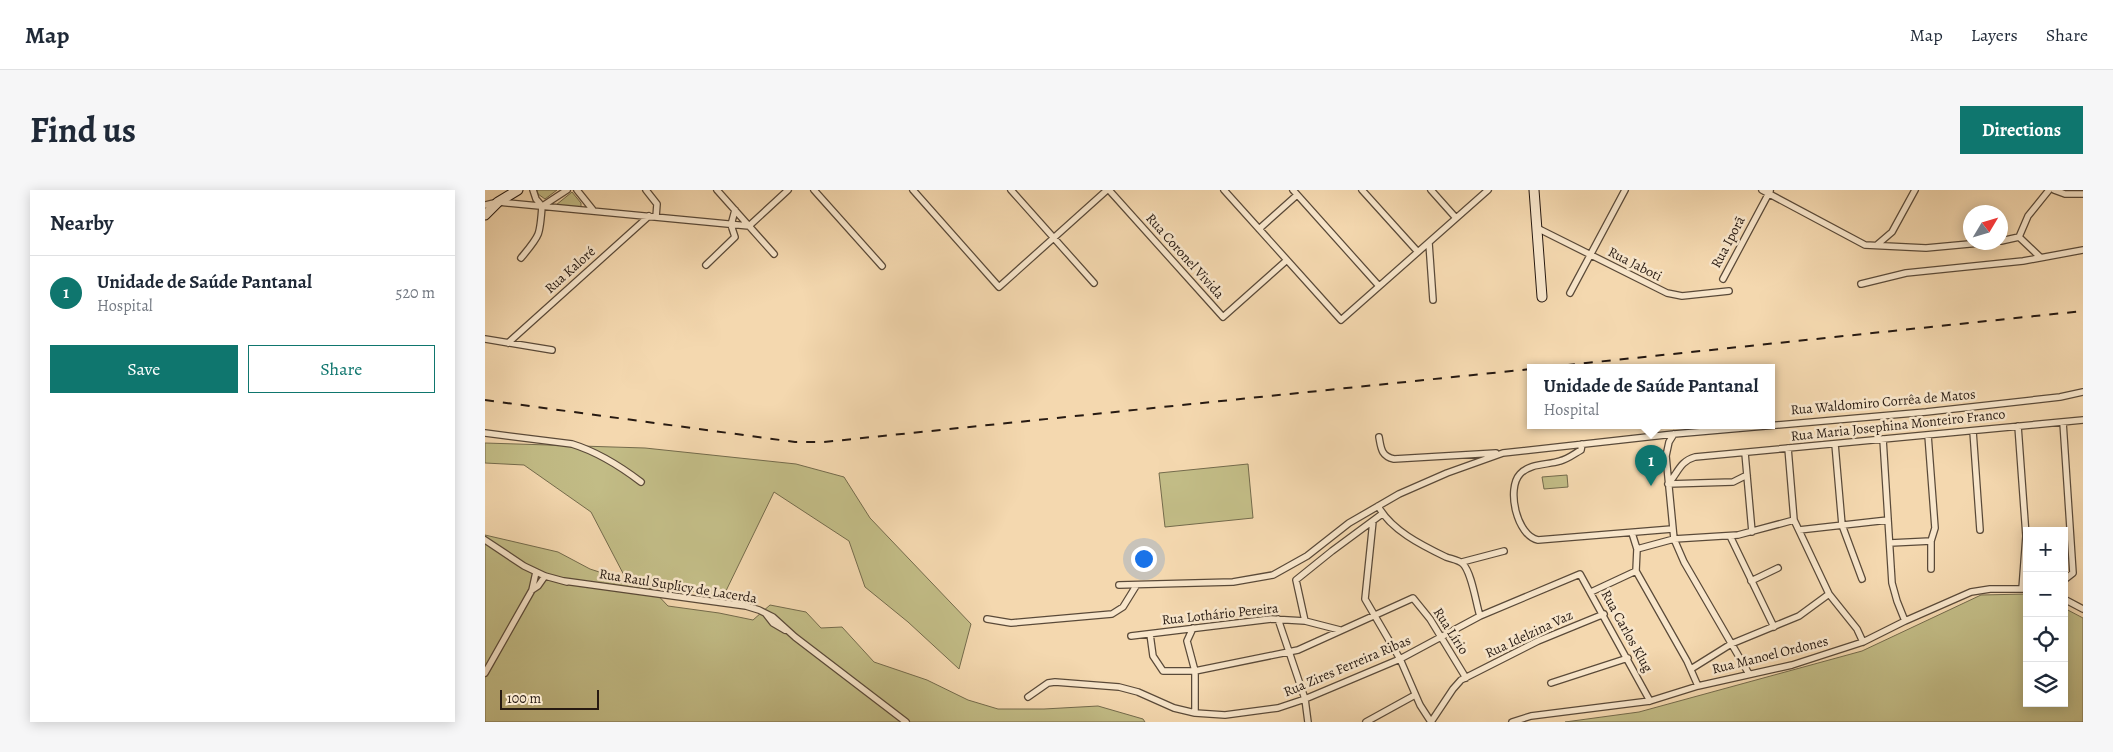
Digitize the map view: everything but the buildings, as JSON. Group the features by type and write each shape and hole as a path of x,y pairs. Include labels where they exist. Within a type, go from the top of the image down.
{"street":[{"path":"521,258 539,235 542,206 536,199 533,190"},
{"path":"542,206 567,190"},
{"path":"577,190 593,210"},
{"path":"646,190 657,204 653,217"},
{"path":"717,190 774,254"},
{"path":"485,205 498,202 749,226 788,190"},
{"path":"814,190 882,266"},
{"path":"913,190 999,286 1108,190"},
{"path":"1011,190 1094,283"},
{"name":"Rua Coronel Vivida","path":"1108,190 1223,317 1287,260"},
{"path":"1224,190 1341,320 1488,190"},
{"path":"1362,190 1418,252"},
{"path":"1431,190 1457,218"},
{"path":"1535,190 1542,297"},
{"path":"1570,293 1625,190"},
{"path":"1762,190 1769,192 1861,243 1947,248 1963,246"},
{"path":"1877,245 1883,242 1892,232 1915,190"},
{"path":"2019,237 2028,216 2049,190"},
{"path":"485,215 498,202 515,191"},
{"path":"2058,191 2083,194"},
{"path":"1259,229 1295,192 1379,286"},
{"name":"Rua Iporã","path":"1723,279 1769,192"},
{"path":"706,265 733,241 735,234 731,225 735,210"},
{"name":"Rua Kaloré","path":"508,343 653,217"},
{"name":"Rua Jaboti","path":"1537,228 1667,293 1682,296 1729,291"},
{"path":"2008,239 2019,237"},
{"path":"2019,237 2040,257"},
{"path":"1429,243 1433,300"},
{"path":"1861,284 1906,273 2023,262 2040,257 2083,250"},
{"path":"485,339 552,350"},
{"name":"Rua Waldomiro Corrêa de Matos","path":"1775,425 1926,412 2060,397 2083,392"},
{"name":"Rua Maria Josephina Monteiro Franco","path":"1669,484 1677,474 1682,463 1689,459 2083,420"},
{"path":"2063,422 2073,573 2068,577"},
{"path":"2018,426 2026,536 2025,572"},
{"name":"Rua Waldomiro Corrêa de Matos","path":"1119,586 1233,582 1273,575 1307,556 1349,523 1378,506 1433,479 1503,453 1731,429"},
{"path":"1973,431 1979,530"},
{"path":"485,433 572,444 619,465 641,482"},
{"path":"1674,434 1667,448 1674,539 1684,562 1749,674"},
{"path":"1928,435 1935,528 1931,541 1931,569"},
{"path":"1379,437 1383,453 1395,459 1503,453"},
{"path":"1883,439 1894,591 1905,621"},
{"path":"1582,444 1581,450 1566,459 1531,467 1520,474 1516,480 1514,495 1522,526 1529,536 1538,540 1673,529"},
{"path":"1835,444 1842,525 1862,579"},
{"path":"1788,448 1794,520 1829,594 1857,629 1863,642"},
{"path":"1745,453 1752,532"},
{"path":"1669,484 1733,482 1747,475"},
{"path":"1378,506 1382,514 1398,529 1445,557 1462,562 1504,551"},
{"path":"1305,621 1296,580 1382,514"},
{"path":"1637,549 1674,539 1730,536 1752,532 1794,520"},
{"path":"1799,530 1888,520"},
{"path":"1373,521 1365,594 1366,603 1400,659 1415,695 1431,722"},
{"path":"1632,533 1637,549 1635,571 1691,669 1698,686"},
{"path":"1730,536 1774,627"},
{"name":"Rua Raul Suplicy de Lacerda","path":"485,540 512,557 523,561 536,572 564,581 745,606 766,613 773,623 787,630 906,722"},
{"path":"1890,543 1931,541"},
{"path":"1462,562 1467,572 1480,616"},
{"path":"1751,581 1778,568"},
{"path":"1591,592 1635,571"},
{"path":"485,672 532,590 536,572"},
{"name":"Rua Zires Ferreira Ribas","path":"1028,697 1048,683 1111,685 1138,692 1174,708 1195,713 1225,715 1278,708 1305,699 1400,659 1480,616 1580,574"},
{"name":"Rua Carlos Klug","path":"1580,574 1650,701"},
{"path":"532,590 538,586 545,576"},
{"path":"987,618 1011,623 1112,614 1123,607 1137,586"},
{"name":"Rua Manoel Ordones","path":"1512,722 1531,716 1650,701 1698,686 1792,664 1863,642 1971,592 2023,589"},
{"path":"1691,669 1731,644 1799,616 1829,594"},
{"name":"Rua Lírio","path":"1373,616 1413,598 1441,637 1466,678"},
{"path":"2068,601 2083,609"},
{"name":"Rua Idelzina Vaz","path":"1431,722 1453,689 1466,678 1538,641 1603,614"},
{"path":"1150,634 1153,656 1163,671 1195,671 1288,653 1304,648 1373,616"},
{"path":"1278,619 1305,699 1308,722"},
{"name":"Rua Lothário Pereira","path":"1131,636 1278,619 1305,621 1340,630"},
{"path":"1193,628 1187,641 1195,671 1195,713"},
{"path":"1551,683 1628,658"},
{"path":"1366,722 1415,695"}],"shaded area":[{"path":"537,190 557,190 545,199 538,194"},
{"path":"572,192 581,203 581,207 556,205"},
{"path":"485,443 645,448 796,464 844,477 870,518 971,624 959,669 908,622 865,587 849,541 774,492 723,597 626,579 591,512 524,465 485,463"},
{"path":"1248,464 1253,518 1165,527 1159,473"},
{"path":"1567,475 1568,487 1544,489 1542,477"},
{"path":"485,535 558,552 590,569 652,589 668,606 753,620 770,605 806,612 821,628 842,627 874,662 927,680 968,700 998,709 1098,706 1143,719 1145,722 485,722"},
{"path":"2023,594 2023,707 2068,707 2068,610 2083,618 2083,722 1565,722 1639,712 1862,651 1981,595"}],"railway":[{"path":"1577,364 2083,311"},
{"path":"485,400 795,442 824,442 1527,369"}],"place":[{"name":"Unidade de Saúde Pantanal","path":"1651,486"}]}
